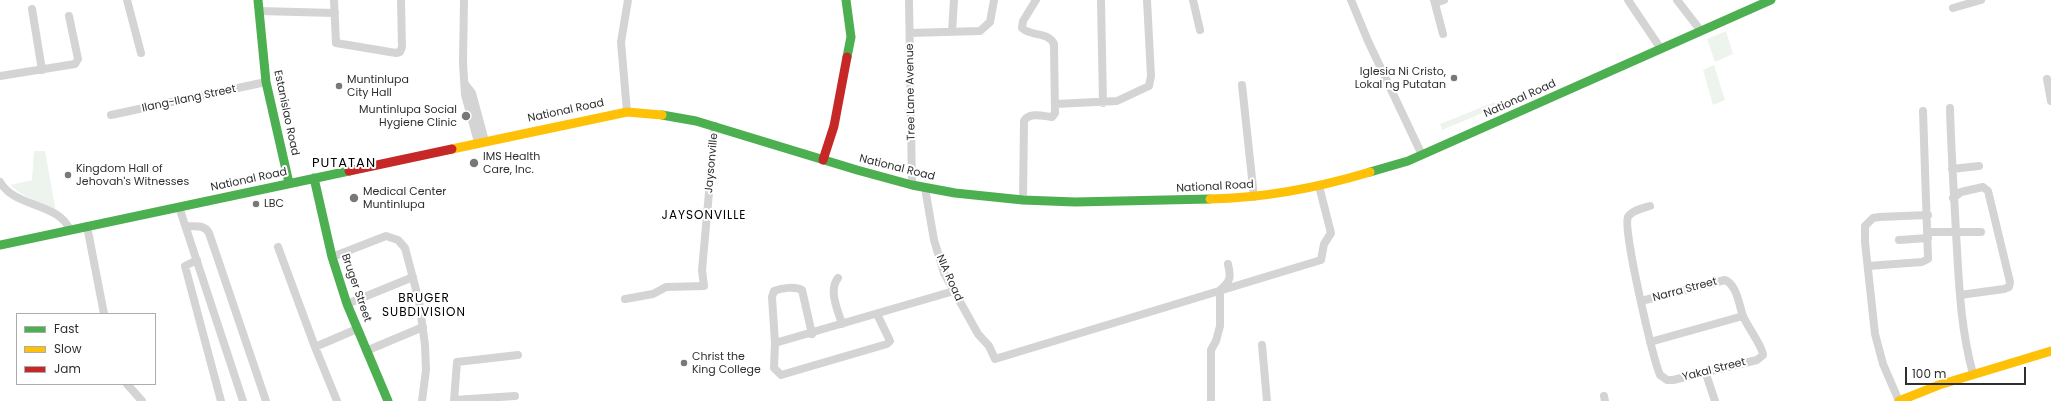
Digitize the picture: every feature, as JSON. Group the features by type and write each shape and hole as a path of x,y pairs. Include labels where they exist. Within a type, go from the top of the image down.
{"main road":[{"name":"Estanislao Road","path":"258,0 266,82 289,183"},
{"path":"823,160 834,126 851,37 850,19 846,0"},
{"name":"National Road","path":"0,245 627,112 659,114 715,126 823,160 912,185 955,193 1023,200 1075,202 1204,201 1254,197 1319,186 1380,170 1422,155 1771,0"},
{"name":"Bruger Street","path":"314,178 332,257 347,304 388,401"},
{"path":"1899,401 1921,391 2051,351"}],"street":[{"path":"127,0 141,53"},
{"path":"334,0 336,43 396,53 400,52 402,47 401,0"},
{"path":"464,0 463,63 465,95 481,142"},
{"path":"627,112 621,42 628,0"},
{"name":"Tree Lane Avenue","path":"909,0 912,185"},
{"path":"952,32 954,0"},
{"path":"910,32 980,31 990,22 994,0"},
{"path":"1023,200 1024,121 1031,115 1054,116 1055,104 1054,47 1052,40 1047,36 1028,33 1022,28 1023,21 1036,0"},
{"path":"1101,0 1103,103"},
{"path":"1055,104 1103,103 1129,96 1149,86 1151,76 1147,0"},
{"path":"1193,0 1200,30"},
{"path":"1351,0 1368,41 1422,155"},
{"path":"1443,34 1434,1 1444,0"},
{"path":"1628,0 1661,49"},
{"path":"1677,0 1701,31"},
{"path":"1953,8 1981,0"},
{"path":"32,9 42,70"},
{"path":"259,12 335,12"},
{"path":"0,76 73,65 77,62 69,16"},
{"path":"2048,79 2051,101"},
{"name":"Ilang-Ilang Street","path":"111,115 266,82"},
{"path":"1242,85 1254,197"},
{"path":"1950,108 1953,198 1962,330 1973,374"},
{"path":"1868,266 1927,260 1929,257 1923,111"},
{"name":"Jaysonville","path":"625,299 653,294 666,287 704,286 702,270 715,126"},
{"path":"1952,169 1979,166"},
{"path":"0,182 4,188 13,195 63,218 70,230"},
{"path":"1220,290 1321,260 1324,244 1331,233 1319,186"},
{"path":"1953,198 1961,192 1982,186 1988,191 2010,282 2010,287 2004,289 1960,295"},
{"name":"NIA Road","path":"925,188 938,256 954,291 978,334 989,346 995,359 1220,290"},
{"path":"1650,206 1632,213 1628,218 1627,223 1650,342 1743,316"},
{"path":"179,207 187,226 243,401"},
{"path":"1899,401 1879,350 1873,317 1864,231 1868,221 1879,217 1928,215"},
{"path":"87,226 104,313"},
{"path":"187,226 201,226 206,228 210,233 266,401"},
{"path":"1899,240 1956,232 1981,232"},
{"path":"332,257 386,236 398,240 405,248 413,277 423,327 426,358 422,401"},
{"path":"278,247 315,347 337,401"},
{"path":"197,260 185,266 221,401"},
{"path":"1211,401 1211,350 1216,341 1220,326 1220,290 1230,281 1228,264"},
{"path":"347,304 413,277"},
{"path":"838,278 834,283 833,290 842,324"},
{"name":"Narra Street","path":"1641,301 1722,280 1729,282 1733,287 1743,316"},
{"path":"812,334 802,290 799,288 779,289 774,291 772,297 775,343 774,368 781,376 887,344 890,341 889,336 877,314"},
{"path":"775,343 812,334 954,291"},
{"name":"Yakal Street","path":"1650,342 1658,369 1664,378 1673,380 1705,371 1757,360 1763,355 1761,347 1750,332 1743,316"},
{"path":"366,351 423,327"},
{"path":"315,347 357,329"},
{"path":"1262,345 1267,401"},
{"path":"515,396 454,400 457,362 518,355"},
{"path":"1705,371 1715,401"},
{"path":"128,385 142,401"}],"shaded area":[{"path":"1726,31 1733,54 1715,62 1707,39"},
{"path":"1714,65 1725,100 1713,105 1703,70"},
{"path":"1495,102 1497,107 1442,130 1440,124"},
{"path":"34,151 45,151 56,212 20,193 10,185 32,180"}],"traffic: fast":[{"path":"258,0 266,82 289,183"},
{"path":"846,0 851,37 847,57"},
{"path":"1370,172 1408,161 1771,0"},
{"path":"662,115 696,121 857,170 912,185 955,193 1023,200 1075,202 1210,199"},
{"path":"0,245 349,171"},
{"path":"314,178 332,257 347,304 388,401"}],"traffic: slow":[{"path":"452,149 627,112 662,115"},
{"path":"1210,199 1251,197 1291,191 1330,183 1370,172"},
{"path":"1899,401 1939,385 2051,351"}],"traffic: jam":[{"path":"823,160 834,126 847,57"},
{"path":"349,171 452,149"}],"place":[{"name":"Iglesia Ni Cristo, Lokal ng Putatan","path":"1454,78"},
{"name":"Muntinlupa City Hall","path":"339,86"},
{"name":"Muntinlupa Social Hygiene Clinic","path":"466,116"},
{"name":"IMS Health Care, Inc.","path":"474,163"},
{"name":"Kingdom Hall of Jehovah's Witnesses","path":"68,175"},
{"name":"Medical Center Muntinlupa","path":"354,198"},
{"name":"LBC","path":"256,204"},
{"name":"Christ the King College","path":"684,363"}],"district":[{"name":"PUTATAN","path":"344,164"},
{"name":"JAYSONVILLE","path":"704,216"},
{"name":"BRUGER SUBDIVISION","path":"424,306"}]}
